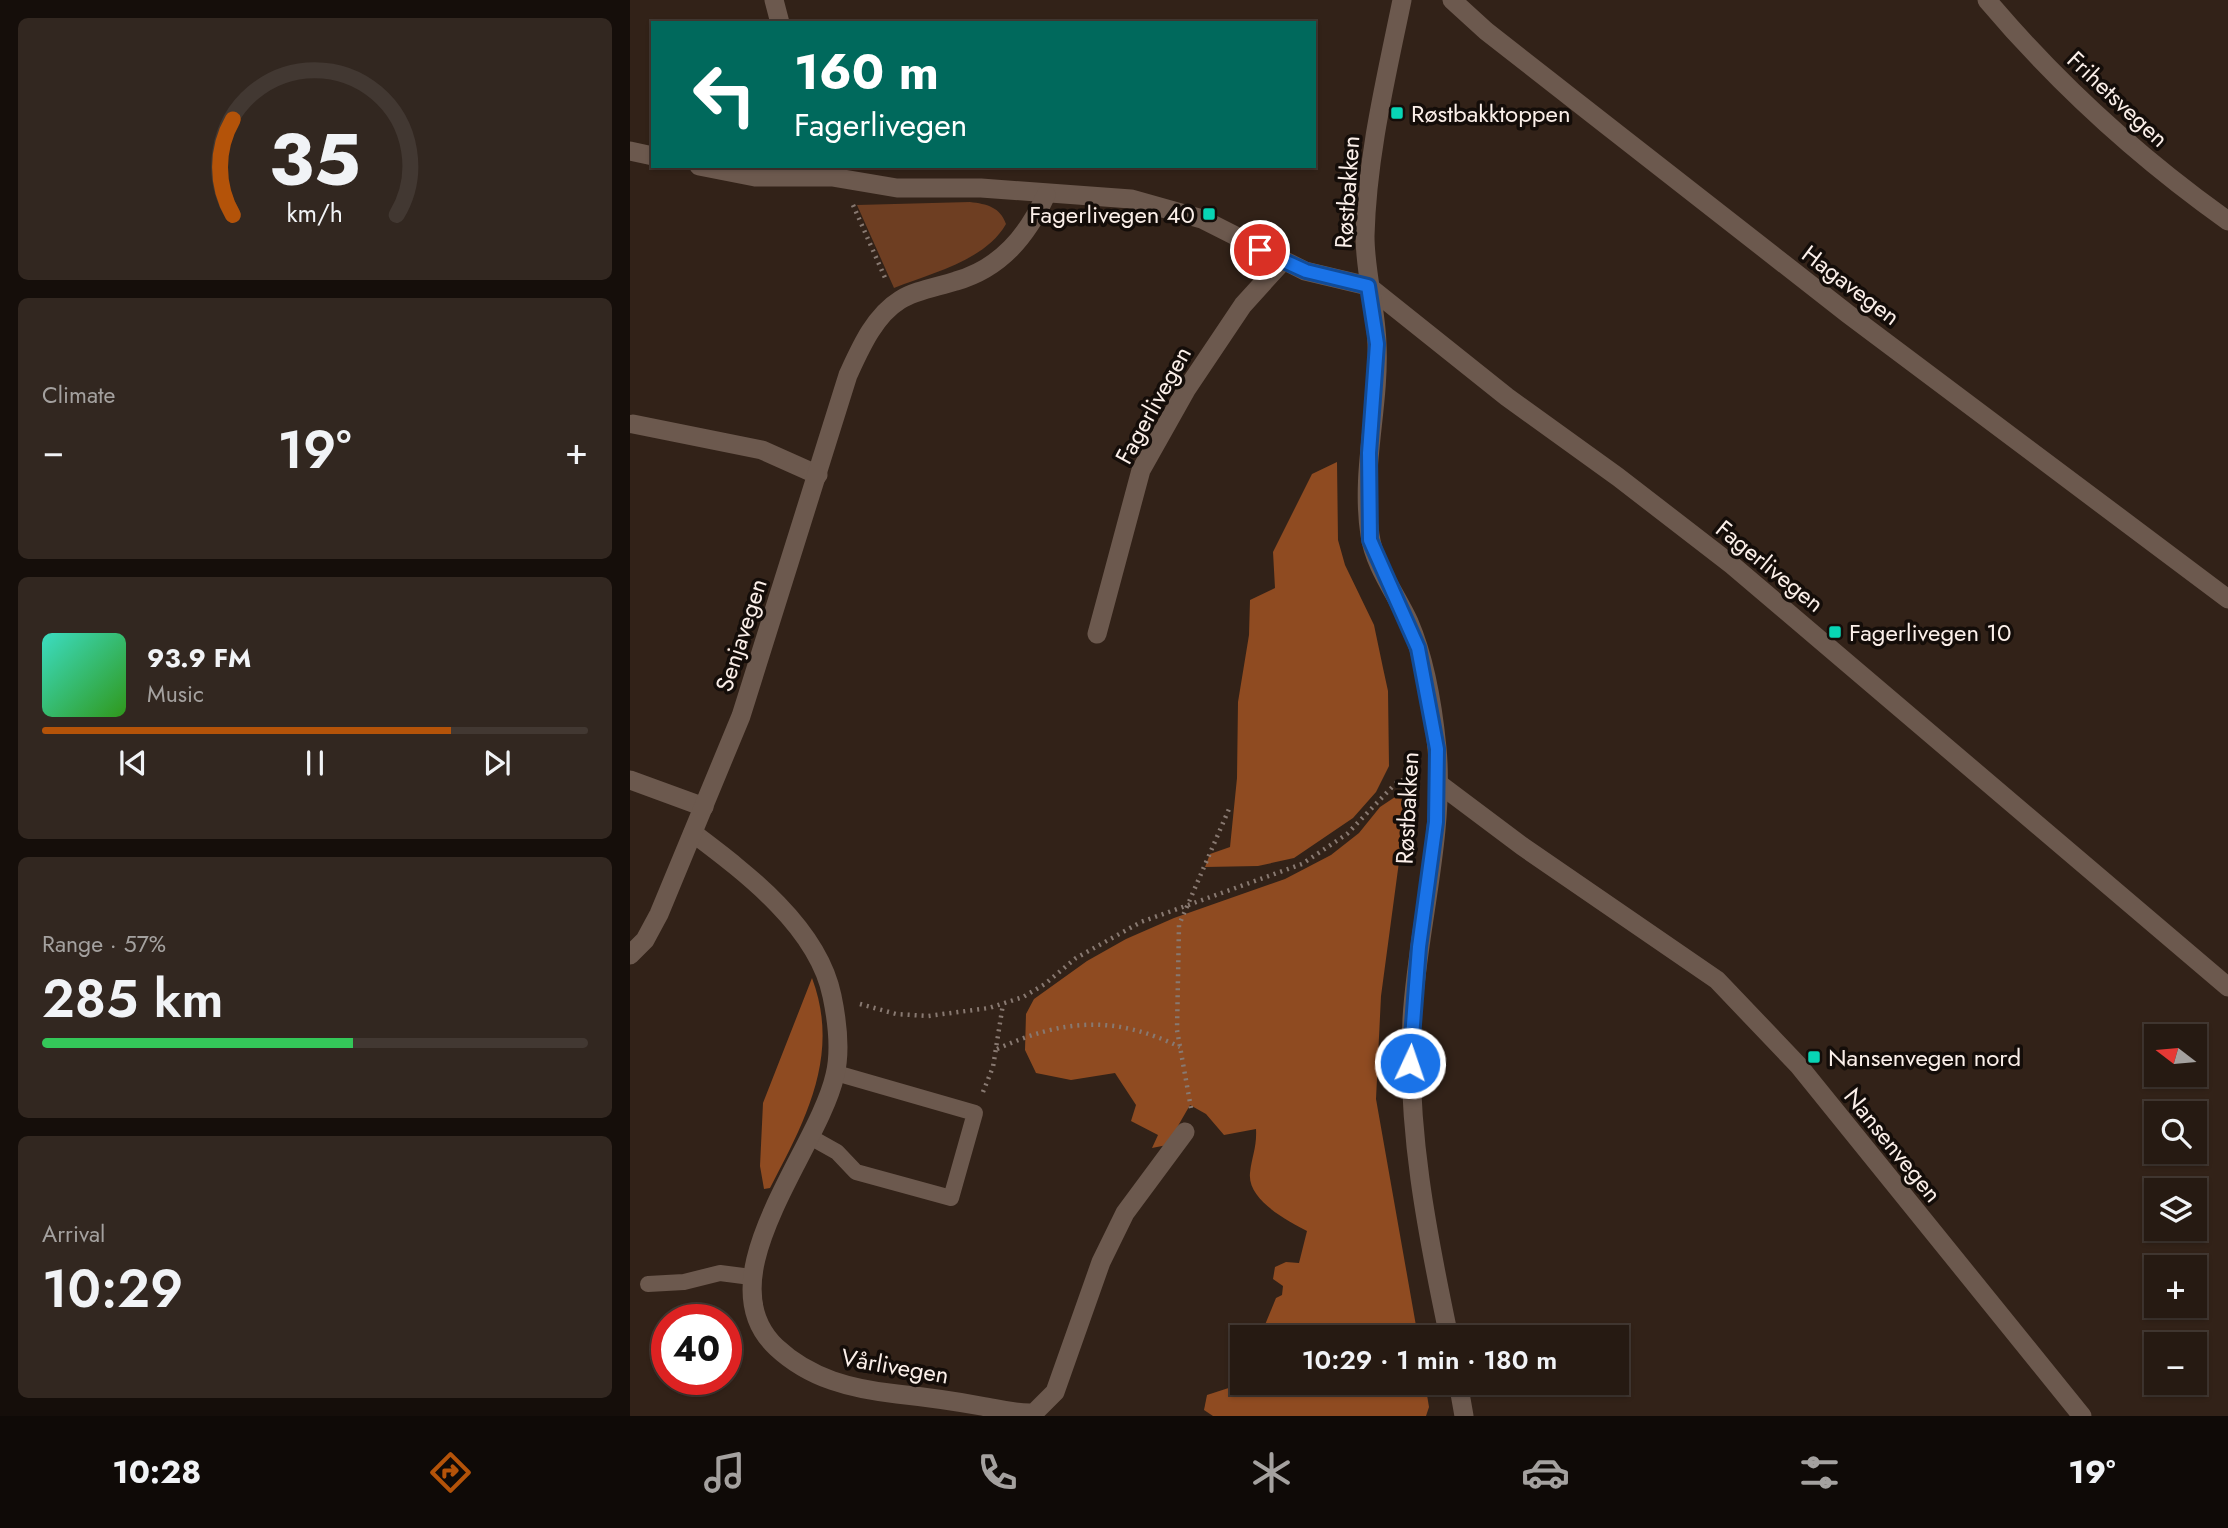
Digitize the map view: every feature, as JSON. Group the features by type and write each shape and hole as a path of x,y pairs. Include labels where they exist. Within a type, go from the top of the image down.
{"street":[{"path":"774,0 779,21"},
{"name":"Røstbakken","path":"1402,0 1375,131 1365,238 1368,286 1377,344 1369,453 1369,529 1374,552 1410,624 1418,648 1435,737 1438,783 1436,822 1419,947 1410,1063 1411,1110 1446,1325"},
{"name":"Frihetsvegen","path":"1987,0 2068,89 2125,143 2228,221"},
{"name":"Hagavegen","path":"1460,2 1486,31 1792,272 2228,599"},
{"path":"630,151 651,156"},
{"name":"Fagerlivegen","path":"710,168 766,178 836,175 897,188 981,188 1046,195 1098,194 1170,208 1202,219 1282,262 1306,271 1368,286 1507,397 1618,477 1732,565 2228,987"},
{"name":"Senjavegen","path":"630,955 645,940 659,914 741,716 848,375 866,339 900,300 976,274 993,264 1033,223 1046,195"},
{"name":"Fagerlivegen","path":"1097,634 1141,470 1186,390 1243,304 1282,262"},
{"path":"631,424 762,450 818,475"},
{"path":"630,780 704,807"},
{"name":"Nansenvegen","path":"1438,783 1522,846 1717,980 1799,1066 2082,1416"},
{"name":"Vårlivegen","path":"693,833 744,874 799,931 824,971 832,998 837,1041 836,1073 812,1138 769,1223 751,1277 752,1307 766,1337 793,1362 817,1376 846,1386 1012,1412 1034,1412 1055,1392 1101,1262 1125,1213 1185,1132"},
{"path":"1460,1395 1464,1416"}],"lane":[{"path":"812,1138 837,1152 856,1172 951,1198 975,1113 836,1073"},
{"path":"648,1284 684,1282 720,1273 751,1277"}],"path":[{"path":"836,175 881,263 890,309"},
{"path":"832,998 909,1016 944,1015 1003,1004 1045,984 1065,966 1109,938 1187,905 1302,864 1347,834 1396,783 1413,776"},
{"path":"1185,1132 1192,1113 1191,1091 1180,1047 1176,1016 1179,925 1229,809"},
{"path":"993,1068 1003,1004"},
{"path":"997,1049 1043,1031 1092,1025 1146,1031 1180,1047"}],"shaded area":[{"path":"970,202 987,205 1000,214 1006,224 997,237 971,257 894,288 857,205"},
{"path":"1337,462 1338,540 1345,565 1374,625 1388,691 1389,766 1376,792 1353,818 1294,858 1258,866 1205,867 1210,854 1230,847 1237,778 1238,702 1249,635 1250,600 1275,588 1273,552 1312,474"},
{"path":"1404,791 1405,817 1381,996 1376,1099 1416,1325 1265,1325 1276,1298 1282,1295 1283,1286 1273,1279 1275,1267 1286,1262 1299,1263 1307,1231 1270,1208 1255,1192 1250,1173 1256,1129 1224,1135 1206,1114 1190,1105 1167,1145 1152,1148 1158,1135 1131,1121 1136,1105 1115,1073 1071,1080 1036,1073 1025,1050 1026,1014 1034,999 1087,961 1126,939 1174,918 1285,879 1331,855 1359,833 1380,807"},
{"path":"812,978 820,1006 823,1034 821,1061 815,1087 795,1138 770,1188 764,1189 760,1166 763,1103"},
{"path":"1230,1388 1230,1395 1427,1395 1429,1407 1426,1416 1213,1416 1204,1410 1207,1395"}],"place":[{"name":"Røstbakktoppen","path":"1397,113"},
{"name":"Fagerlivegen 40","path":"1209,214"},
{"name":"Fagerlivegen 10","path":"1835,632"},
{"name":"Nansenvegen nord","path":"1814,1057"}],"route":[{"path":"1260,250 1306,271 1368,286 1377,344 1369,453 1370,540 1410,624 1418,648 1437,749 1436,822 1419,947 1410,1063"}]}
